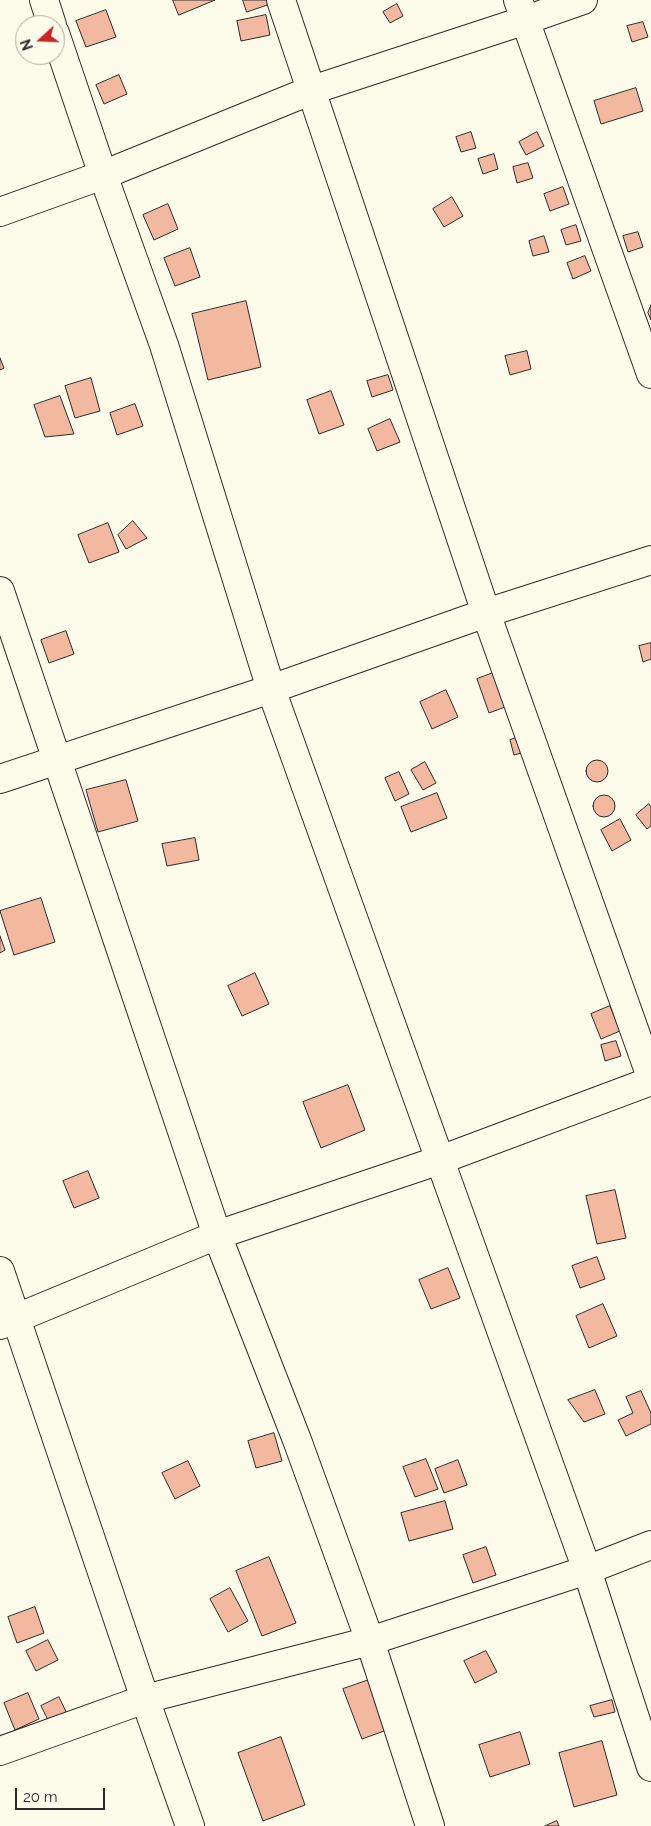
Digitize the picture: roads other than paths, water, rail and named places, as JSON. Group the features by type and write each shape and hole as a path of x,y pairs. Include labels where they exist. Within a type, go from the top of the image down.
{"street":[{"path":"44,0 49,15"},
{"path":"8,1321 217,1235 440,1160 651,1079 486,613 281,0"},
{"path":"0,212 103,175 312,90 522,10 583,0"},
{"path":"522,10 651,374"},
{"path":"65,63 164,345 271,689 587,1570 651,1767"},
{"path":"0,779 271,689 486,613 651,560"},
{"path":"0,591 217,1235 297,1440 370,1641 430,1826"},
{"path":"0,1271 8,1321 190,1826"},
{"path":"0,1750 145,1699 370,1641 587,1570 651,1545"}]}
